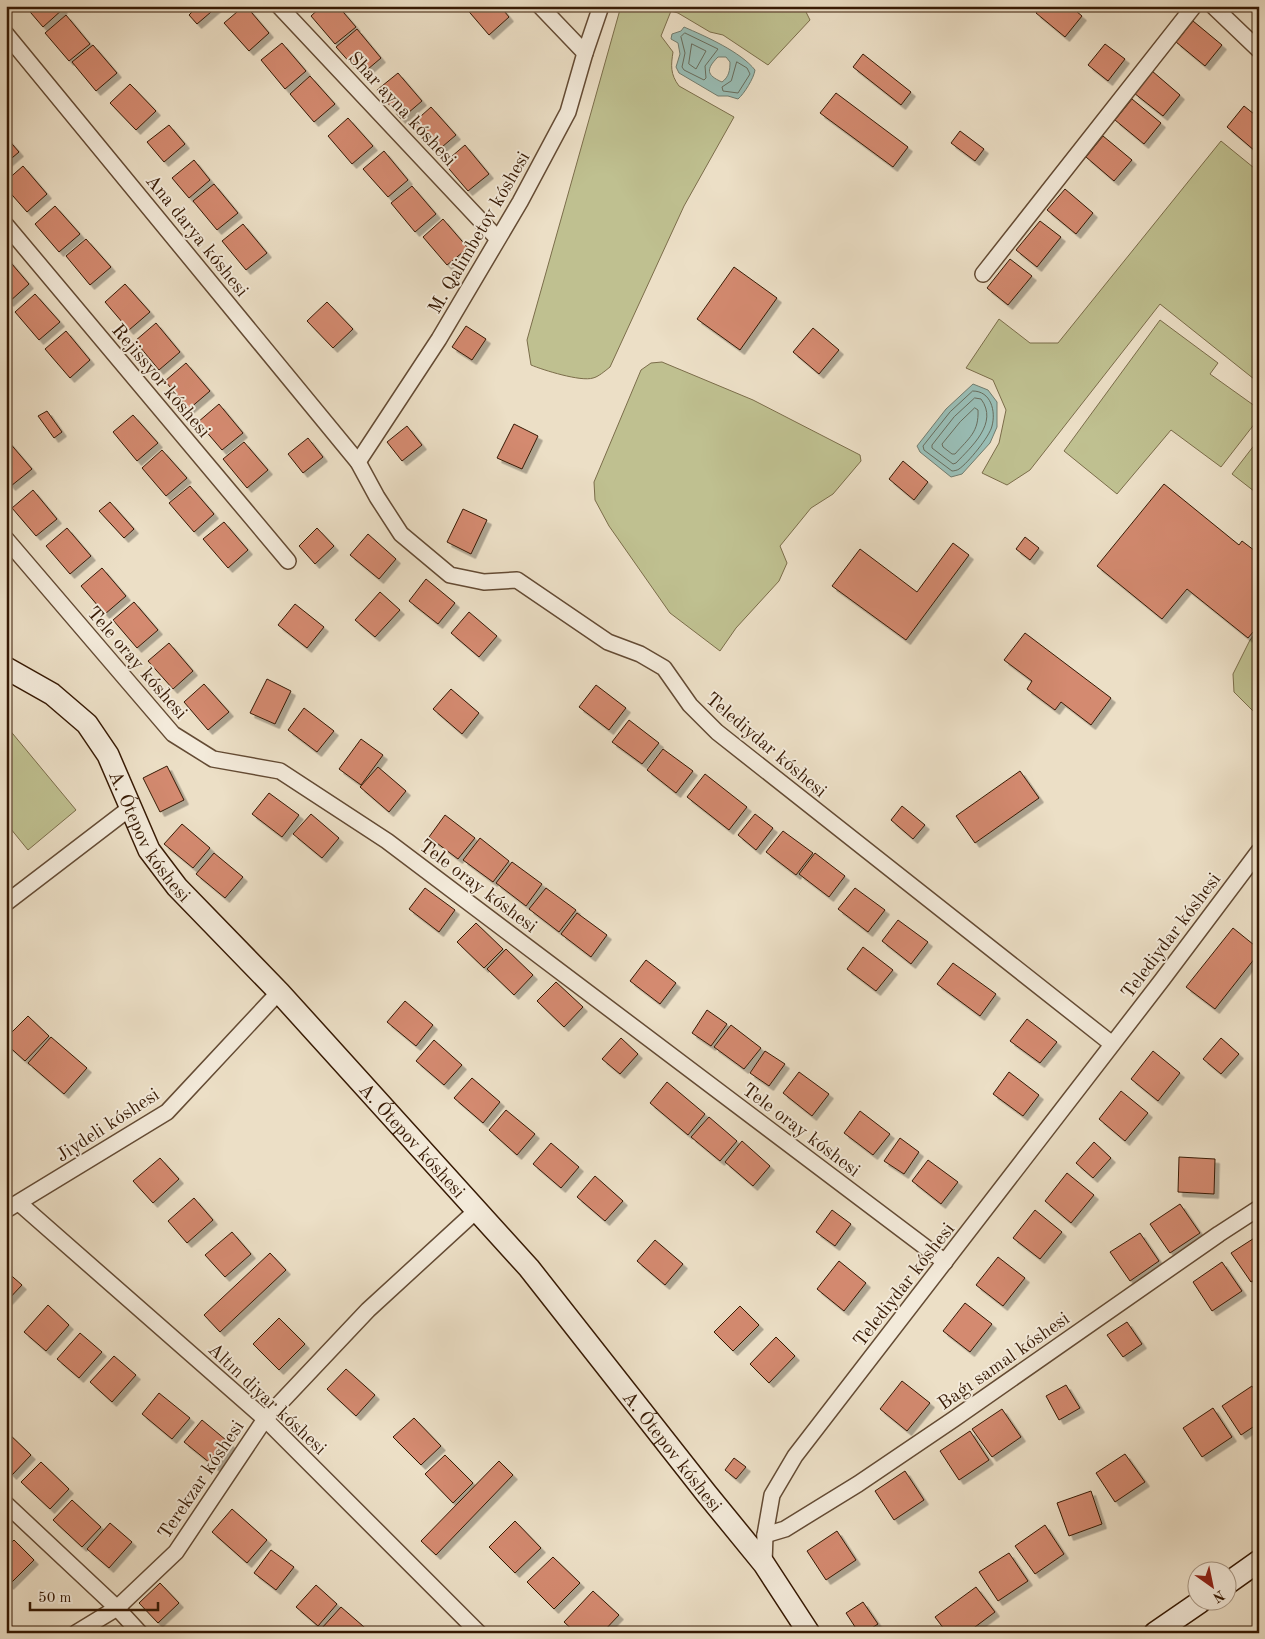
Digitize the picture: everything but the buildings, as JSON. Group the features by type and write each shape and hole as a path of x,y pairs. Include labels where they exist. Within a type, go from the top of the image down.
{"street":[{"name":"Shar ayna kóshesi","path":"279,6 497,238"},
{"path":"540,6 585,54"},
{"name":"M. Qalimbetov kóshesi","path":"358,462 439,339 520,202 568,112 601,6"},
{"path":"983,274 1194,6"},
{"path":"1213,6 1259,50"},
{"name":"Ana darya kóshesi","path":"6,34 358,462"},
{"name":"Rejissyor kóshesi","path":"6,225 288,561"},
{"name":"Telediydar kóshesi","path":"358,462 377,497 401,534 450,575 484,582 517,580 608,642 640,654 664,668 690,705 717,732 1112,1044"},
{"name":"Tele oray kóshesi","path":"6,539 173,734 213,759 280,771 387,841 945,1262"},
{"name":"A. Ótepov kóshesi","path":"6,668 52,694 86,724 108,755 149,850 177,887 279,992 530,1268 701,1487 764,1564 809,1633"},
{"path":"6,903 130,808"},
{"name":"Telediydar kóshesi","path":"764,1564 765,1535 772,1495 795,1456 1162,980 1259,851"},
{"name":"Jiydeli kóshesi","path":"13,1206 167,1112 279,992"},
{"name":"Altın diyar kóshesi","path":"13,1206 265,1419 479,1633"},
{"name":"Baǵı samal kóshesi","path":"765,1535 785,1529 858,1484 1259,1208"},
{"name":"Terekzar kóshesi","path":"76,1633 118,1608 176,1552 265,1419 368,1310 477,1210"},
{"path":"6,1504 118,1608 140,1633"},
{"path":"1238,1576 1259,1561"},
{"path":"1155,1633 1188,1610"}],"green space":[{"path":"621,6 803,6 810,20 768,65 723,35 710,32 678,13 671,11 661,36 673,52 672,69 676,82 679,86 734,117 684,206 610,367 602,374 587,379 571,377 531,365 527,340"},
{"path":"1221,141 1259,172 1259,383 1160,304 1030,470 1007,485 982,473 999,443 1006,410 993,380 966,368 999,319 1030,343 1058,343"},
{"path":"1160,320 1218,363 1210,374 1259,409 1259,418 1221,467 1171,430 1117,494 1064,451"},
{"path":"662,362 753,400 860,455 861,461 833,494 811,508 780,546 787,563 779,581 736,628 720,651 670,613 609,526 595,500 594,482 641,370 651,363"},
{"path":"1259,439 1259,495 1232,474"},
{"path":"1259,629 1259,717 1234,692 1233,674 1250,640"},
{"path":"8,728 76,810 28,850 6,823 6,729"}],"water":[{"path":"684,27 722,45 749,63 755,70 748,86 738,99 718,96 679,73 676,67 680,54 678,43 671,39 672,34 681,31","holes":["718,57 726,57 730,62 729,71 728,76 722,82 713,77 709,71 711,65"]},
{"path":"973,384 988,390 997,402 997,427 990,443 962,474 951,477 920,452 917,446 946,409"}]}
